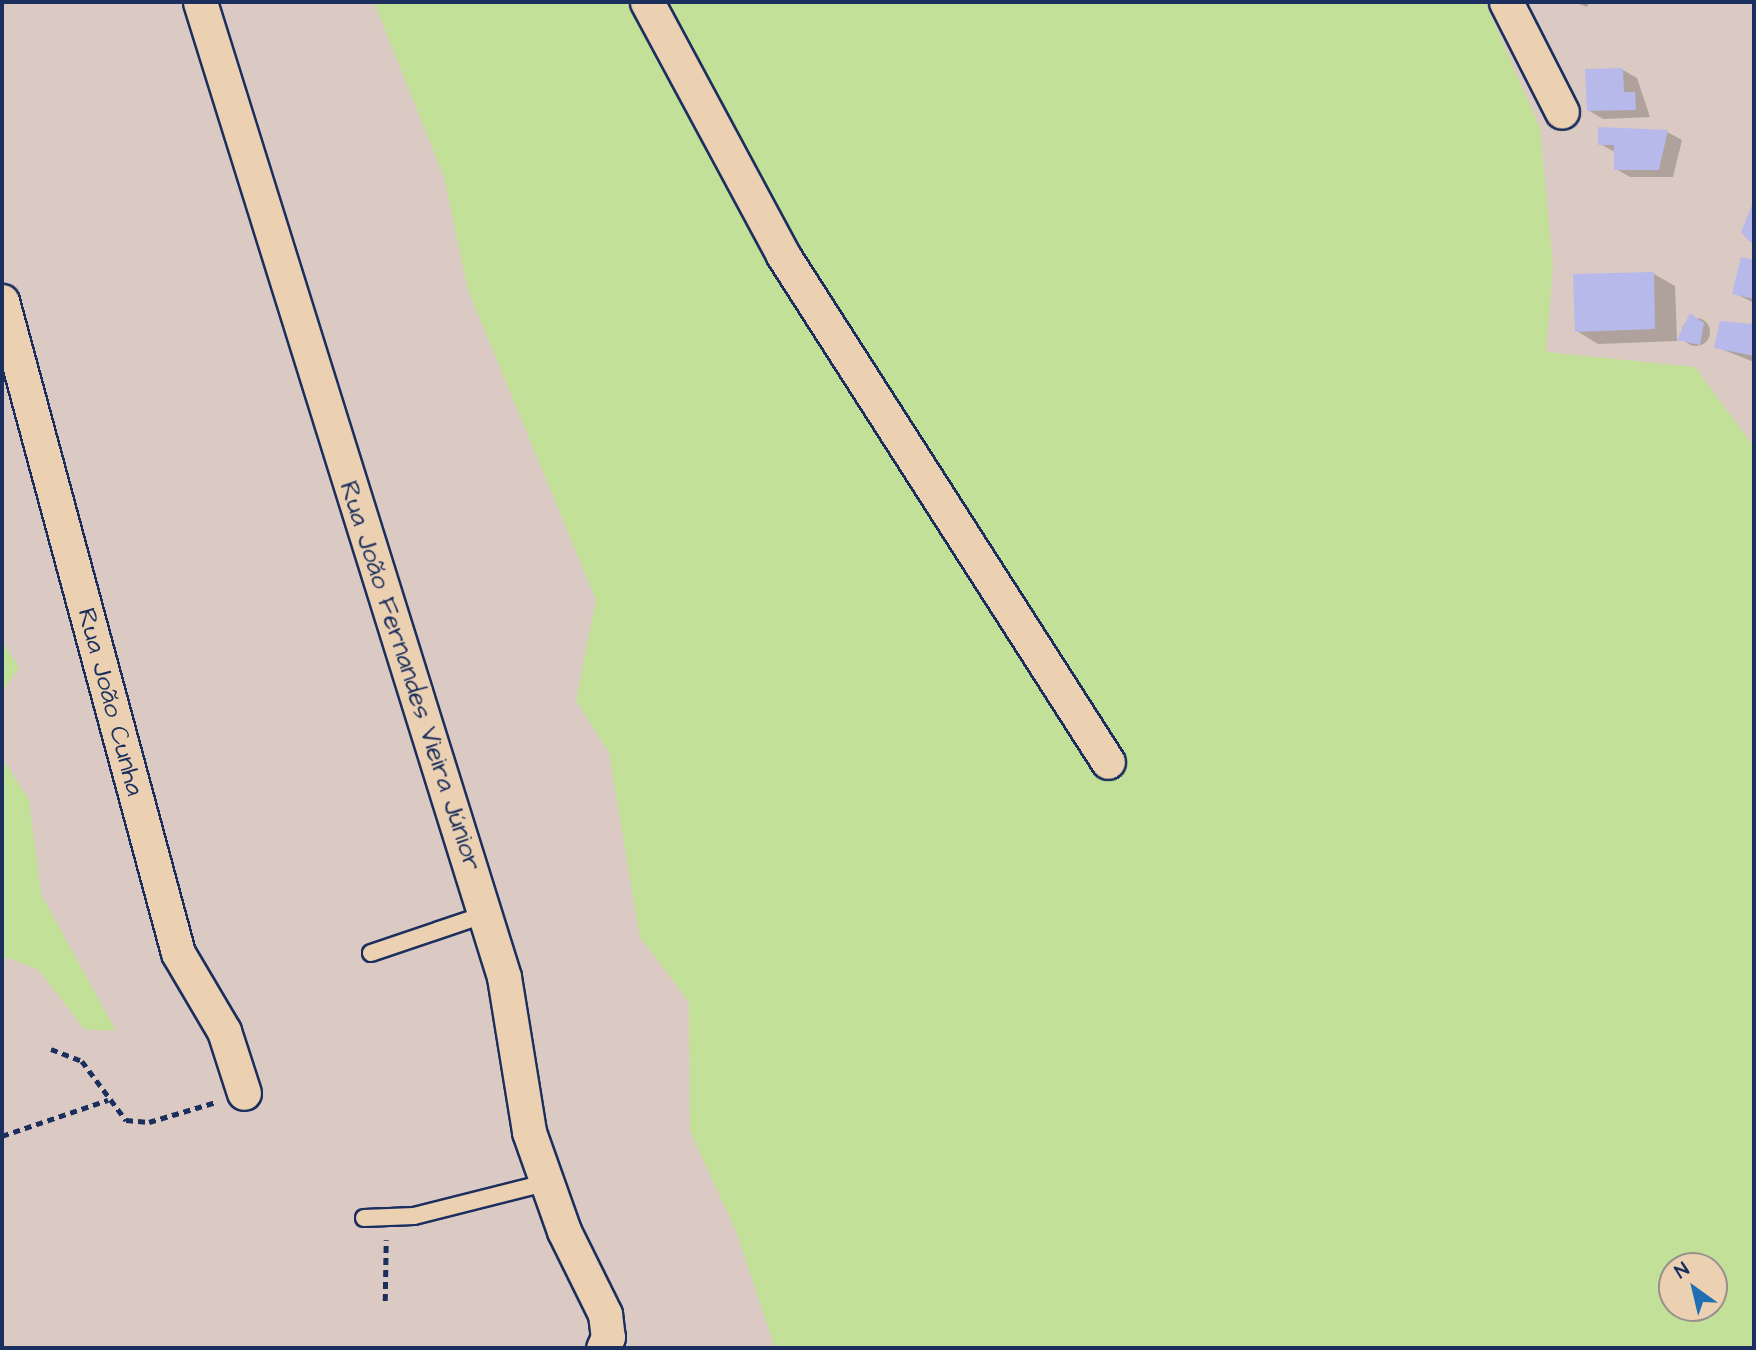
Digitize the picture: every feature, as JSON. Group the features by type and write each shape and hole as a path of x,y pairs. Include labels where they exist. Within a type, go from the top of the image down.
{"street":[{"name":"Rua João Fernandes Vieira Júnior","path":"200,2 486,914 510,997 523,1108 545,1183 605,1314 608,1337 603,1348"},
{"path":"647,2 776,244 1108,762"},
{"path":"1506,2 1562,112"},
{"name":"Rua João Cunha","path":"2,301 178,953 224,1031 244,1093"}],"lane":[{"path":"371,953 486,914"},
{"path":"364,1219 386,1219 545,1183"}],"path":[{"path":"51,1049 82,1061 108,1100 126,1120 149,1122 244,1093"},
{"path":"2,1136 108,1100"},
{"path":"385,1301 386,1219"}],"green space":[{"path":"374,2 1485,2 1540,128 1553,266 1546,352 1695,367 1754,447 1754,1348 775,1348 736,1231 690,1131 689,1002 640,937 609,753 576,700 596,600 468,290 444,177"},
{"path":"2,640 19,668 2,691"},
{"path":"2,758 29,800 41,894 116,1031 84,1029 39,970 2,956"}],"building":[{"path":"1623,68 1624,92 1635,92 1636,110 1587,111 1585,69"},
{"path":"1598,127 1668,130 1659,170 1614,170 1614,145 1598,145"},
{"path":"1754,200 1754,242 1750,242 1741,232"},
{"path":"1741,257 1754,260 1754,299 1732,294"},
{"path":"1654,272 1655,329 1575,332 1573,274"},
{"path":"1690,313 1704,323 1700,345 1677,340"},
{"path":"1754,315 1754,356 1714,348 1720,321 1751,324"}]}
